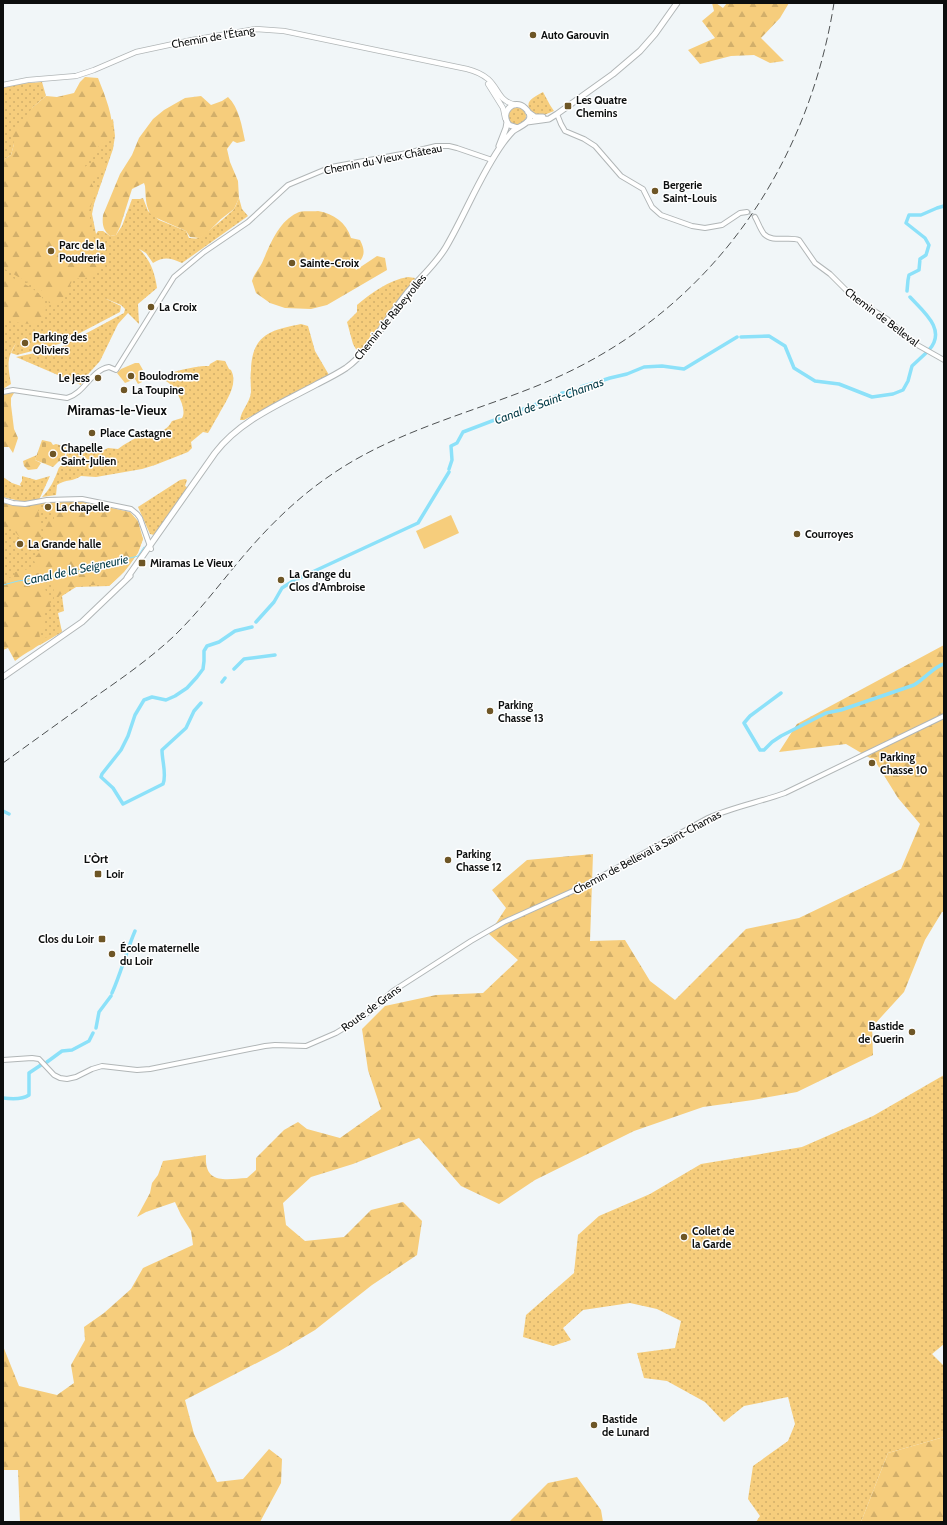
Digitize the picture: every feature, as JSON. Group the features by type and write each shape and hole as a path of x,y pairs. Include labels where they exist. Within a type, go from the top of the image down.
{"main road":[{"path":"556,114 538,117 531,115 523,106 516,105 507,110 506,120 512,127 518,128 527,122 549,119 613,74 640,51 655,34 677,3"},
{"name":"Chemin de l’Étang","path":"3,85 28,80 76,76 145,49 237,32 265,29 284,31 359,46 473,71 487,79 503,100 507,103 516,105"},
{"name":"Chemin de l’Étang","path":"473,71 484,79 490,87 503,108 506,120"},
{"path":"527,122 528,112"},
{"name":"Chemin de Rabeyrolles","path":"496,153 506,128 506,120"},
{"name":"Chemin de Rabeyrolles","path":"127,578 178,508 215,453 232,434 254,419 335,374 355,360 407,293 442,252 496,153 509,135 518,128"},
{"name":"Chemin de Rabeyrolles","path":"3,677 82,622 138,567 150,547"}],"street":[{"path":"556,114 565,131 584,139 595,146 622,176 643,189 652,207 662,215 692,226 705,228 722,225 740,213 747,212"},
{"name":"Chemin du Vieux Château","path":"3,392 13,390 67,398 74,395 100,370 109,367 116,370 174,277 204,252 248,222 288,185 331,167 436,146 449,146 457,148 492,160"},
{"name":"Chemin de Belleval","path":"754,217 765,235 769,238 789,238 799,240 815,263 830,274 854,298 887,319 912,342 944,360"},
{"path":"3,500 25,504 54,500 82,499 131,509 139,516 150,547"},
{"name":"Chemin de Belleval à Saint-Chamas","path":"504,922 584,886 708,818 726,810 759,802 785,793 944,716"},
{"name":"Route de Grans","path":"3,1060 39,1059 54,1075 67,1079 76,1077 102,1066 136,1070 265,1046 306,1046 313,1044 350,1025 364,1016 393,991 471,941 504,922"}],"green space":[{"path":"712,3 716,3 723,8 727,3 789,3 780,18 761,38 784,61 770,63 754,55 731,56 700,64 688,50 715,38 702,21 714,11"},
{"name":"Parc de la Poudrerie","path":"85,77 98,78 104,93 113,129 113,137 106,140 96,149 97,154 78,170 97,160 101,160 104,167 100,173 90,181 94,188 97,189 89,211 100,268 93,277 73,279 61,303 49,303 42,291 3,268 3,160 11,155 14,144 12,134 33,107 46,96 57,97 74,93 80,82"},
{"path":"42,82 46,96 33,107 14,144 11,155 3,160 3,87 15,84"},
{"path":"543,92 554,111 544,115 535,115 531,111 528,104 535,96"},
{"path":"201,96 211,105 228,97 235,106 240,118 245,141 237,143 233,141 227,149 230,162 238,181 239,198 234,209 206,234 199,238 190,237 186,231 152,216 147,205 144,183 132,189 120,227 116,235 110,236 104,227 103,215 120,174 132,155 139,138 153,119 164,110 185,98"},
{"path":"517,107 521,108 525,112 525,120 521,124 517,125 513,124 509,120 508,116 509,112 513,108"},
{"name":"Parc de la Poudrerie","path":"113,119 115,136 113,149 92,214 96,234 98,231 103,231 110,236 116,235 122,226 132,199 143,198 148,211 159,220 186,231 189,238 201,237 234,209 239,198 242,209 248,216 182,263 168,258 161,259 153,263 146,253 139,249 146,257 151,267 157,288 138,304 139,324 128,313 118,324 100,361 82,381 81,385 16,357 59,348 124,313 125,309 121,305 104,298 121,306 120,312 59,344 17,355 11,353 9,358 11,384 3,389 3,161 78,136"},
{"path":"318,211 329,214 339,220 346,227 351,238 360,240 364,252 355,268 356,270 377,256 385,258 387,270 327,305 311,309 285,308 270,303 256,293 252,281 275,235 290,217 299,212"},
{"path":"3,273 30,287 42,297 46,307 44,316 37,323 31,324 3,320"},
{"path":"408,277 415,278 412,284 359,352 357,351 353,344 347,322 357,312 357,305 381,288 394,281"},
{"path":"301,324 308,326 315,351 329,375 244,420 240,420 251,392 252,358 259,342 272,332"},
{"path":"217,360 225,361 231,370 233,376 232,387 208,433 203,432 191,442 192,448 188,452 142,469 96,477 81,476 57,485 56,495 42,497 52,485 64,461 67,451 71,446 83,445 86,452 104,450 108,448 118,449 142,435 162,431 169,426 172,421 182,418 182,404 177,393 166,381 154,379 181,370 209,366"},
{"name":"Boulodrome","path":"135,363 139,363 143,370 140,371 142,382 138,384 135,379 125,383 117,373 121,369"},
{"path":"11,392 14,393 11,398 11,405 14,429 18,438 13,453 9,447 3,447 3,394"},
{"path":"42,440 51,442 53,445 56,444 66,447 62,462 59,461 53,467 35,460"},
{"path":"37,455 35,460 41,463 37,469 28,470 24,466 23,461"},
{"path":"22,476 36,480 50,476 39,500 24,502 3,497 3,477 12,483 21,486"},
{"path":"180,480 187,480 185,486 187,487 185,492 154,535 150,534 138,507"},
{"path":"74,500 130,512 138,521 143,539 138,553 124,572 109,586 90,585 77,587 65,591 56,600 54,599 54,588 50,578 43,578 33,559 40,551 42,546 44,536 43,520 54,521 50,503"},
{"path":"49,501 73,501 136,522 143,539 137,553 129,565 109,586 76,587 62,596 64,611 58,613 62,632 40,645 9,647 3,649 3,506 30,506"},
{"path":"3,503 27,505 39,504 40,509 38,510 42,535 39,546 30,544 23,540 12,528 3,532"},
{"path":"451,515 459,533 424,549 416,531"},
{"path":"32,564 48,596 51,608 43,611 44,625 42,630 39,631 40,638 49,637 15,661 8,648 3,650 3,574 5,578 14,577 15,572 33,568"},
{"path":"944,645 944,912 942,912 925,940 904,992 872,1027 873,1055 797,1092 703,1107 634,1131 535,1180 499,1204 461,1186 419,1138 353,1164 311,1177 283,1203 286,1225 305,1241 344,1237 371,1210 403,1202 422,1221 417,1255 372,1285 315,1330 278,1352 185,1400 194,1434 217,1482 243,1479 269,1449 282,1459 281,1483 260,1522 20,1522 18,1470 3,1470 3,1346 19,1386 57,1395 74,1383 71,1365 85,1340 84,1327 104,1313 131,1289 143,1268 193,1245 191,1231 175,1202 146,1212 137,1217 150,1193 152,1183 158,1175 163,1161 206,1155 206,1165 213,1176 224,1179 247,1178 256,1170 256,1158 284,1130 298,1122 307,1129 340,1138 381,1109 368,1070 362,1029 385,1006 436,995 483,993 518,960 489,934 506,908 492,890 527,860 593,854 590,941 625,940 650,981 675,1000 746,929 799,918 901,869 920,824 898,798 875,761 846,744 779,752 797,724"},
{"path":"944,1075 944,1344 932,1354 944,1366 944,1437 888,1453 861,1522 756,1522 760,1516 748,1499 753,1466 788,1441 795,1424 788,1397 744,1406 724,1422 705,1402 667,1381 644,1378 637,1353 675,1348 681,1321 657,1309 630,1303 583,1310 563,1328 571,1340 553,1346 523,1337 526,1315 574,1273 578,1235 599,1216 650,1194 701,1164 802,1147 873,1116"},
{"path":"944,1437 944,1522 861,1522 888,1453"},
{"path":"577,1477 601,1510 603,1522 509,1522 548,1483"}],"waterway":[{"name":"Canal de Saint-Chamas","path":"907,291 909,275 919,270 920,259 926,255 929,245 925,238 906,223 909,215 921,215 944,206"},
{"name":"Canal de Saint-Chamas","path":"910,297 927,315 935,328 936,335 934,343 929,350"},
{"name":"Canal de Saint-Chamas","path":"741,337 769,336 785,346 794,368 815,381 839,384 872,397 893,394 903,390 908,381 912,366 926,353"},
{"name":"Canal de Saint-Chamas","path":"449,469 452,460 451,446 457,443 463,432 547,401 562,393 575,392 581,387 627,374 644,367 662,366 684,369 737,337"},
{"name":"Canal de Saint-Chamas","path":"256,622 274,602 282,588 293,581 418,523 449,472"},
{"name":"Canal de la Seigneurie","path":"3,585 18,581 62,575 138,556 144,547"},
{"path":"201,703 194,711 186,728 162,750 164,772 163,784 123,804 113,788 101,777 121,750 128,736 135,715 144,700 152,697 166,700 187,688 203,669 204,651 207,646 219,642 235,631 252,627"},
{"path":"234,669 244,659 275,655"},
{"path":"781,693 750,716 744,723 760,750 764,750 781,736 826,713 841,710 914,685 937,667 944,664"},
{"path":"222,682 225,678"},
{"path":"3,811 9,814"},
{"path":"112,993 135,931"},
{"path":"96,1028 99,1012 111,996"},
{"path":"47,1062 62,1051 72,1050 89,1041 93,1033"},
{"path":"3,1098 13,1099 26,1097 29,1095 29,1073 41,1065"}],"tunnel":[{"path":"747,212 751,213 755,217"}],"railway":[{"path":"3,763 163,646 190,620 267,530 290,507 315,486 353,461 379,447 433,424 544,383 602,354 653,319 699,278 739,232 773,180 800,125 820,65 834,3"}],"place":[{"name":"Auto Garouvin","path":"533,35"},
{"name":"Les Quatre Chemins","path":"568,106"},
{"name":"Bergerie Saint-Louis","path":"655,191"},
{"name":"Parc de la Poudrerie","path":"51,251"},
{"name":"Sainte-Croix","path":"292,263"},
{"name":"La Croix","path":"151,307"},
{"name":"Parking des Oliviers","path":"25,343"},
{"name":"Boulodrome","path":"131,376"},
{"name":"Le Jess","path":"98,378"},
{"name":"La Toupine","path":"124,390"},
{"name":"Place Castagne","path":"92,433"},
{"name":"Chapelle Saint-Julien","path":"53,454"},
{"name":"La chapelle","path":"48,507"},
{"name":"Courroyes","path":"797,534"},
{"name":"La Grande halle","path":"20,544"},
{"name":"Miramas Le Vieux","path":"142,563"},
{"name":"La Grange du Clos d'Ambroise","path":"281,580"},
{"name":"Parking Chasse 13","path":"490,711"},
{"name":"Parking Chasse 10","path":"872,763"},
{"name":"Parking Chasse 12","path":"448,860"},
{"name":"Loir","path":"98,874"},
{"name":"Clos du Loir","path":"102,939"},
{"name":"École maternelle du Loir","path":"112,954"},
{"name":"Bastide de Guerin","path":"912,1032"},
{"name":"Collet de la Garde","path":"684,1237"},
{"name":"Bastide de Lunard","path":"594,1425"}],"district":[{"name":"Miramas-le-Vieux","path":"117,410"},
{"name":"L'Òrt","path":"96,859"}]}
